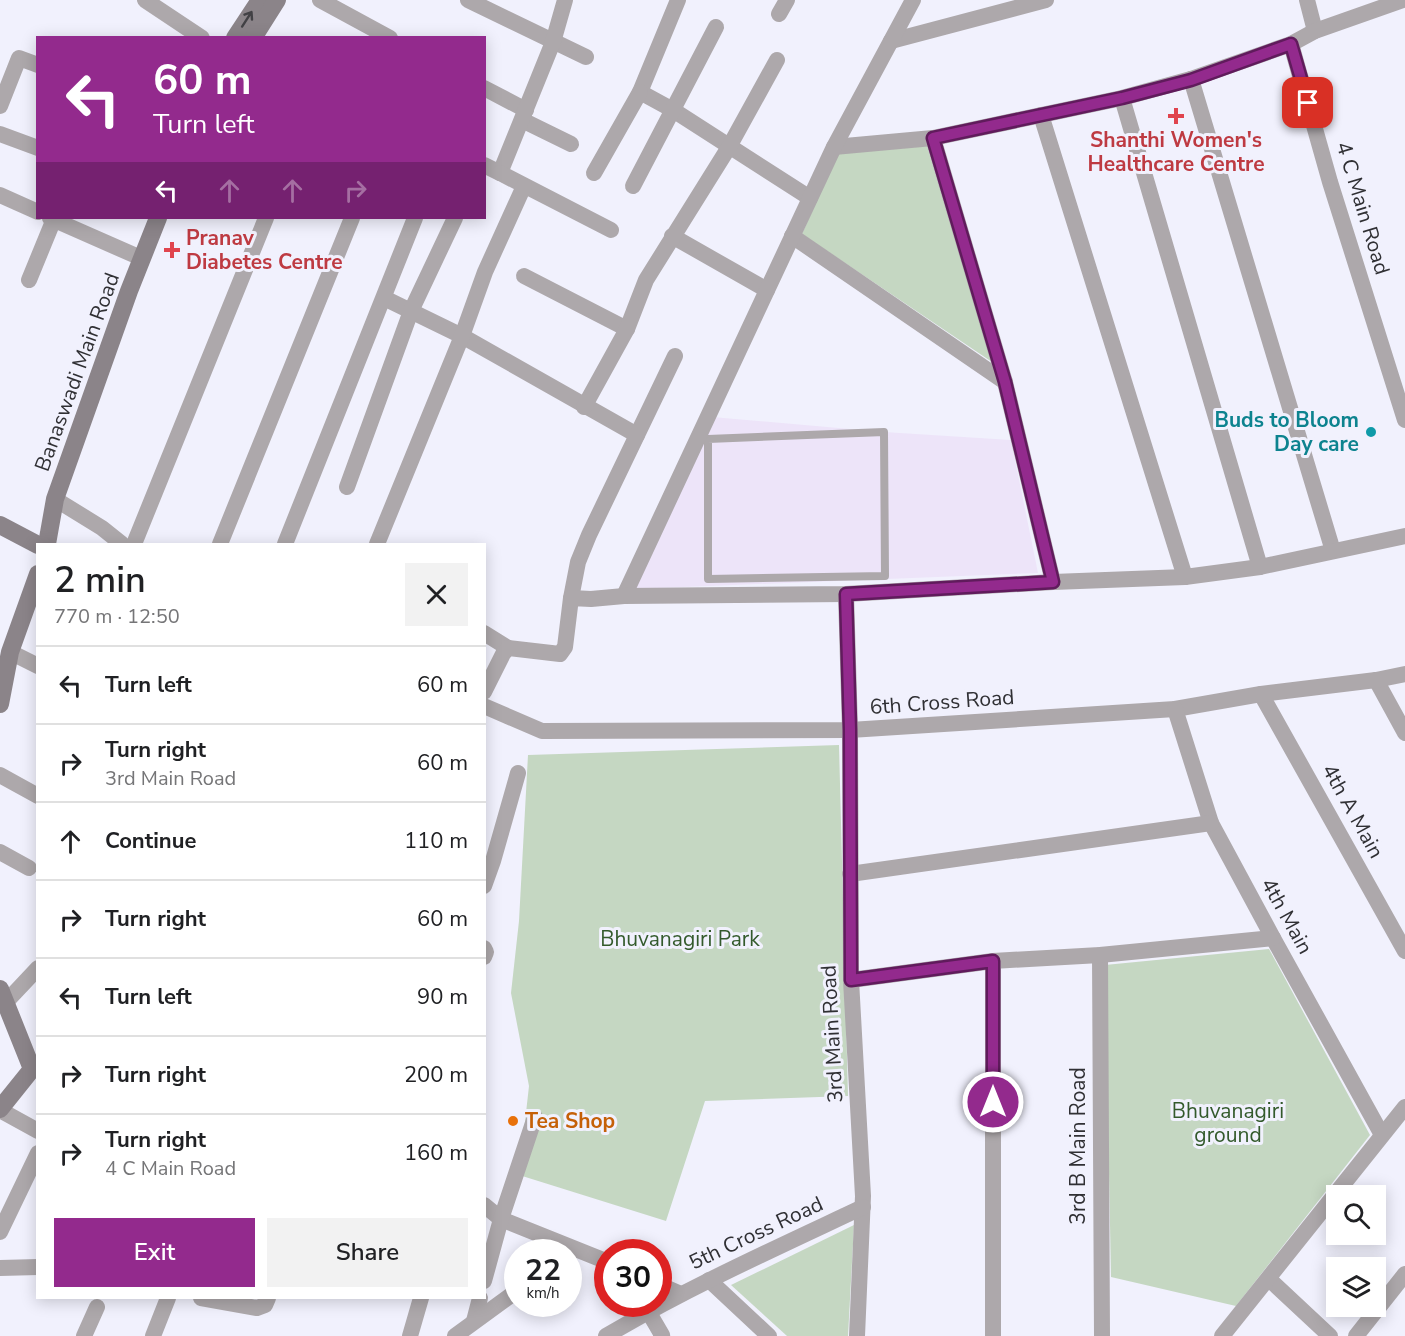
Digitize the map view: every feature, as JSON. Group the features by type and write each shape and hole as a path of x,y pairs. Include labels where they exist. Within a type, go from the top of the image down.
{"main road":[{"path":"236,36 260,0"},
{"path":"254,36 277,0"},
{"name":"Banaswadi Main Road","path":"47,543 55,499 141,258 158,219"},
{"path":"0,525 36,544"},
{"path":"1,698 10,652 36,580"},
{"path":"0,1110 35,1066 3,996"}],"street":[{"path":"145,0 199,36"},
{"path":"320,0 386,36"},
{"path":"468,0 585,57"},
{"path":"500,173 553,42 566,0"},
{"path":"594,173 640,92 678,0"},
{"path":"624,596 703,439 767,290 834,147 913,0"},
{"path":"891,42 1046,0"},
{"path":"1307,0 1315,31"},
{"path":"834,147 933,138 1122,98 1191,80 1291,44 1315,31 1402,0"},
{"path":"633,186 716,27"},
{"name":"4 C Main Road","path":"1291,44 1334,194 1405,420"},
{"path":"0,106 19,58 36,64"},
{"path":"584,407 627,329 646,280 729,147 777,60"},
{"path":"1191,80 1333,550"},
{"path":"486,89 571,144"},
{"path":"640,92 673,110 810,198"},
{"path":"1122,98 1260,567"},
{"path":"1041,115 1185,577"},
{"path":"0,134 36,147"},
{"path":"933,138 1005,382 1053,582"},
{"path":"486,166 611,230"},
{"path":"377,543 462,336 485,272 524,186"},
{"path":"0,195 36,211"},
{"path":"29,280 52,219"},
{"path":"54,219 141,258"},
{"path":"134,543 266,219"},
{"path":"220,543 352,219"},
{"path":"285,543 415,219"},
{"path":"347,487 411,311 455,219"},
{"path":"672,236 767,290"},
{"path":"792,236 1005,382"},
{"path":"524,276 627,329"},
{"path":"384,298 462,336 637,435"},
{"path":"486,634 508,648 560,654 565,647 578,562 675,356"},
{"path":"55,499 102,528 121,543"},
{"path":"571,598 591,599 818,586 846,594 1185,577 1260,567 1405,536"},
{"name":"3rd Main Road","path":"846,594 850,730 851,980 863,1207 857,1336"},
{"path":"486,688 508,648"},
{"path":"10,652 36,665"},
{"name":"6th Cross Road","path":"486,707 542,731 850,730 1175,709 1261,694 1376,680 1405,674"},
{"path":"1376,680 1405,733"},
{"name":"4th A Main","path":"1261,694 1405,951"},
{"name":"4th Main","path":"1175,709 1211,823 1382,1135"},
{"path":"486,880 518,773"},
{"path":"0,775 36,795"},
{"path":"850,874 1211,823"},
{"path":"0,852 29,868"},
{"path":"851,980 993,961 1100,955 1273,938"},
{"name":"3rd B Main Road","path":"1100,955 1101,1336"},
{"path":"993,961 993,1336"},
{"path":"3,996 36,970"},
{"path":"1222,1336 1405,1107"},
{"path":"0,1110 36,1130"},
{"path":"486,1274 501,1219 535,1117"},
{"path":"0,1232 36,1157"},
{"path":"486,1207 501,1219 545,1239"},
{"name":"5th Cross Road","path":"672,1299 863,1207"},
{"path":"0,1268 36,1267"},
{"path":"1356,1336 1405,1274"},
{"path":"1269,1279 1330,1336"},
{"path":"709,1280 770,1336"},
{"path":"672,1290 681,1294"},
{"path":"153,1336 168,1299"},
{"path":"207,1299 257,1308 264,1305 267,1299"},
{"path":"410,1336 421,1299"},
{"path":"474,1321 480,1299"},
{"path":"455,1336 504,1300"},
{"path":"84,1336 97,1307"},
{"name":"5th Cross Road","path":"606,1336 638,1317"},
{"path":"651,1317 662,1336"}],"lane":[{"path":"884,432 885,576 818,586 708,579 703,439 884,432"}],"shaded area":[{"path":"712,417 1011,440 1038,573 634,589"}],"green space":[{"path":"927,146 992,362 802,234 837,154"},
{"name":"Bhuvanagiri Park","path":"839,745 848,1096 705,1101 666,1221 519,1175 529,1086 511,993 519,921 528,755"},
{"name":"Bhuvanagiri ground","path":"1269,949 1370,1135 1331,1185 1326,1185 1326,1191 1236,1306 1111,1277 1105,965"},
{"path":"854,1225 848,1336 787,1336 731,1285"}],"place":[{"name":"Shanthi Women's Healthcare Centre","path":"1176,116"},
{"name":"Pranav Diabetes Centre","path":"172,250"},
{"name":"Buds to Bloom Day care","path":"1371,432"},
{"name":"Tea Shop","path":"513,1121"}],"route":[{"path":"993,1102 993,961 851,980 850,730 846,594 1053,582 1005,382 933,138 1122,98 1191,80 1291,44 1308,103"}]}
